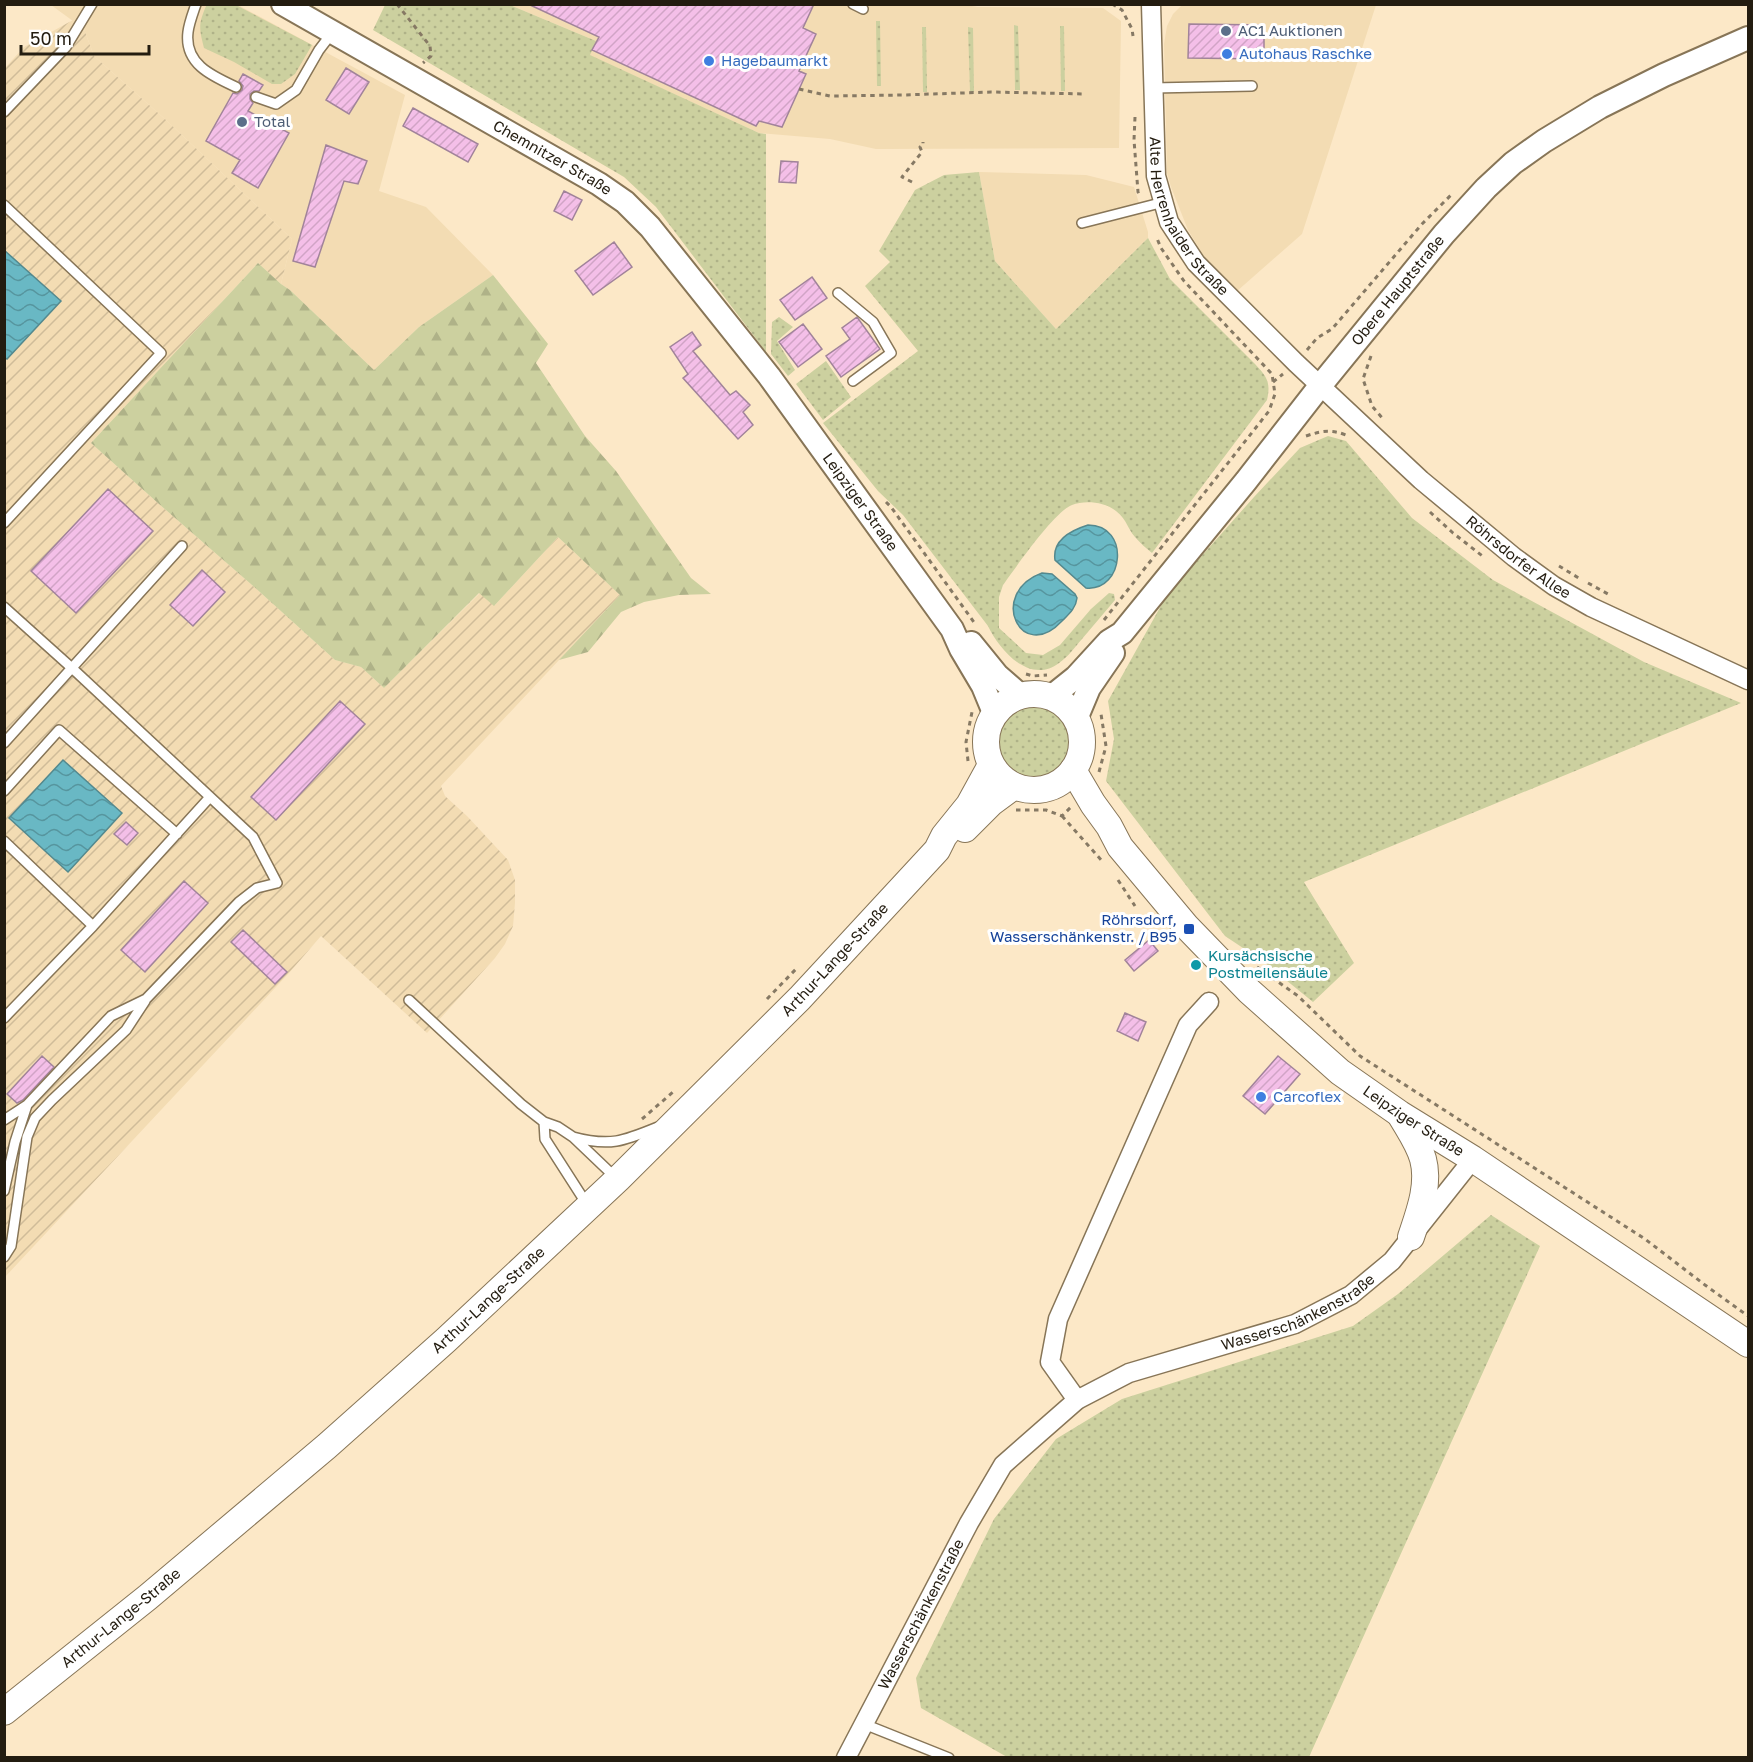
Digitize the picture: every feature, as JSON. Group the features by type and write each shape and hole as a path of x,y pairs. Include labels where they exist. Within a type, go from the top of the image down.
{"main road":[{"path":"1022,685 1036,694 1051,686 1076,719 1082,743 1080,757 1073,770 1063,781 1052,787 1032,790 1014,786 980,764 987,753 986,738 989,724 984,712 1007,702 1022,685"},
{"name":"Arthur-Lange-Straße","path":"4,1712 148,1597 327,1446 446,1340 618,1179 800,998 937,849 944,836 969,805 980,764"},
{"name":"Leipziger Straße","path":"1073,770 1109,826 1115,858"},
{"name":"Arthur-Lange-Straße","path":"937,849 951,843 992,803 1014,786"},
{"name":"Leipziger Straße","path":"1052,787 1073,805 1101,835 1115,858 1249,991 1340,1072 1749,1344"},
{"path":"1400,1114 1420,1150 1425,1179 1411,1238"}],"street":[{"name":"Chemnitzer Straße","path":"283,4 582,174 625,202 650,227 769,376"},
{"name":"Alte Herrenhaider Straße","path":"1151,4 1156,176 1169,222 1196,263 1320,386"},
{"name":"Obere Hauptstraße","path":"1051,686 1076,676 1109,641 1122,633 1444,234 1486,188 1544,141 1600,107 1664,75 1749,38"},
{"name":"Leipziger Straße","path":"769,376 952,629 983,686 984,712"},
{"name":"Röhrsdorfer Allee","path":"1320,386 1430,488 1494,543 1554,586 1591,607 1749,680"},
{"name":"Leipziger Straße","path":"952,629 970,642 997,675 1022,685"},
{"name":"Obere Hauptstraße","path":"1076,719 1089,688 1119,645 1122,633"},
{"path":"1077,1400 1050,1362 1058,1319 1188,1025 1209,1002"},
{"name":"Wasserschänkenstraße","path":"846,1758 969,1523 1003,1465 1077,1400 1129,1373 1296,1324 1351,1295 1392,1262 1473,1159"}],"lane":[{"path":"4,112 66,47 92,4"},
{"path":"196,4 188,33 191,57 211,76 236,87"},
{"path":"853,4 864,9"},
{"path":"256,97 276,104 296,90 319,50 332,33"},
{"path":"1153,88 1252,86"},
{"path":"1082,223 1164,202"},
{"path":"4,204 161,353 4,523"},
{"path":"838,292 873,322 891,353 853,381"},
{"path":"4,743 182,546"},
{"path":"4,608 73,669 253,837 277,883 257,888 239,902 146,999 126,1030 35,1118 27,1137 11,1246 4,1257"},
{"path":"4,791 59,730 177,834"},
{"path":"4,1018 93,926 210,797"},
{"path":"4,841 93,926"},
{"path":"4,1120 27,1105 111,1016 146,999"},
{"path":"409,1000 521,1104 544,1122 558,1127 573,1137 618,1179"},
{"path":"4,1191 15,1142 27,1105"},
{"path":"573,1137 592,1142 617,1142 677,1119"},
{"path":"544,1122 545,1139 589,1206"},
{"path":"864,1724 949,1758"}],"path":[{"path":"397,4 430,46 431,56 403,74"},
{"path":"1112,4 1122,10 1132,29 1134,40"},
{"path":"799,88 830,96 991,92 1086,94"},
{"path":"1101,623 1269,411 1275,394 1272,374 1184,281 1161,248 1137,192 1134,140 1136,107"},
{"path":"912,182 902,177 922,152 920,147 923,142"},
{"path":"1374,348 1363,379 1372,406 1386,422"},
{"path":"883,500 891,507 981,632"},
{"path":"1551,562 1610,595"},
{"path":"1022,685 1033,676 1051,686"},
{"path":"980,764 966,742 984,712"},
{"path":"1062,816 1115,858"},
{"path":"1117,878 1135,906"},
{"path":"767,999 799,965"},
{"path":"1256,966 1288,989 1360,1056 1645,1239 1749,1316"},
{"path":"1285,994 1288,989"},
{"path":"1317,1023 1322,1019"},
{"path":"636,1124 677,1090"}],"shaded area":[{"path":"960,4 978,7 1103,8 1121,21 1119,148 876,149 830,139 759,133 589,55 596,41 510,5"},
{"path":"1183,4 1376,5 1302,234 1236,292 1208,263 1188,230 1167,173 1164,44 1167,26 1173,14"},
{"path":"51,5 238,5 405,95 379,191 426,207 493,275 419,327 374,370 281,284 292,239 166,120 94,56 84,29"},
{"path":"73,20 84,29 94,56 166,120 292,239 281,284 258,263 91,443 335,660 361,667 384,688 480,593 495,605 558,537 620,595 441,786 445,796 508,860 515,880 513,926 505,944 495,958 427,1033 321,936 5,1277 5,68 24,47"},
{"path":"979,172 1086,175 1134,187 1148,238 1056,329 995,261"}],"green space":[{"path":"207,4 236,5 312,45 295,74 281,84 272,84 204,48 200,26"},
{"path":"385,5 510,5 596,41 590,55 759,133 766,134 766,352 656,207 624,177 373,30"},
{"path":"876,21 880,21 881,86 877,86"},
{"path":"1014,25 1018,26 1020,90 1015,90"},
{"path":"1060,26 1064,26 1065,91 1061,91"},
{"path":"922,27 926,27 927,92 923,92"},
{"path":"968,27 973,28 974,92 970,92"},
{"path":"979,172 995,261 1056,329 1148,238 1170,279 1255,364 1265,376 1268,384 1267,400 1152,553 1135,537 1116,511 1095,503 1077,503 1064,510 1036,541 1003,585 999,597 999,628 1026,653 1043,655 1060,645 1091,609 1109,593 1114,594 1115,600 1068,655 1048,669 1027,668 1008,654 903,515 878,491 823,423 918,351 865,286 890,262 879,251 915,190 944,175"},
{"path":"258,263 290,290 374,370 419,327 493,275 548,344 536,363 585,436 616,471 691,578 711,594 679,595 644,602 621,612 588,652 559,660 620,595 558,537 494,606 479,593 384,688 361,667 335,660 91,443"},
{"path":"779,317 793,327 777,341 795,370 788,376 771,354 772,322"},
{"path":"826,361 851,397 823,420 796,384"},
{"path":"1328,436 1346,441 1412,518 1493,580 1644,662 1741,703 1304,882 1354,963 1313,1002 1264,962 1225,936 1106,781 1114,739 1108,701 1163,602 1174,587 1300,448"},
{"path":"1034,706 1054,712 1064,722 1070,742 1064,762 1054,772 1034,778 1014,772 1004,762 998,742 1004,722 1014,712"},
{"path":"1491,1215 1540,1246 1309,1757 1007,1757 921,1708 916,1678 994,1519 1056,1439 1122,1399 1353,1326 1398,1294"}],"water":[{"path":"4,250 61,301 7,359 4,357"},
{"path":"1088,525 1102,528 1111,535 1116,546 1117,558 1115,570 1108,580 1099,586 1086,588 1055,560 1055,553 1064,537"},
{"path":"1042,573 1052,574 1077,598 1074,608 1062,621 1047,632 1034,635 1023,630 1016,621 1013,609 1016,595 1025,583"},
{"path":"63,760 122,813 68,872 9,818"}],"building":[{"name":"Hagebaumarkt","path":"528,4 814,4 803,28 816,34 799,71 806,74 782,127 759,121 756,126 592,50 599,37"},
{"path":"1189,24 1264,25 1264,59 1188,58"},
{"path":"346,68 369,82 349,114 326,100"},
{"name":"Total","path":"243,74 263,85 259,91 250,94 253,103 248,111 289,133 258,188 232,173 240,160 206,141 233,93 237,94 242,90 243,86 239,81"},
{"path":"413,108 478,144 468,162 403,126"},
{"path":"326,145 367,161 358,184 344,181 315,267 293,261"},
{"path":"781,161 798,162 796,183 779,182"},
{"path":"564,191 582,200 572,220 554,211"},
{"path":"614,242 632,267 593,295 575,271"},
{"path":"812,277 827,298 795,320 780,300"},
{"path":"857,317 880,349 841,377 826,356 850,339 842,328"},
{"path":"803,324 822,349 798,367 779,342"},
{"path":"692,332 701,345 693,351 730,395 736,391 750,405 743,412 753,425 738,439 683,378 688,374 670,347"},
{"path":"108,489 153,531 76,613 31,571"},
{"path":"202,570 225,592 193,626 170,605"},
{"path":"340,701 365,724 276,820 251,797"},
{"path":"126,822 138,833 127,845 114,834"},
{"path":"184,881 208,903 145,972 121,950"},
{"path":"243,930 287,972 275,984 231,942"},
{"path":"1149,940 1158,951 1134,971 1125,960"},
{"path":"1125,1013 1146,1022 1138,1041 1117,1031"},
{"path":"42,1056 54,1067 23,1100 17,1103 7,1094"},
{"path":"1278,1056 1300,1074 1265,1114 1243,1096"}],"place":[{"name":"AC1 Auktionen","path":"1226,31"},
{"name":"Autohaus Raschke","path":"1227,54"},
{"name":"Hagebaumarkt","path":"709,61"},
{"name":"Total","path":"242,122"},
{"name":"Röhrsdorf, Wasserschänkenstr. / B95","path":"1189,929"},
{"name":"Kursächsische Postmeilensäule","path":"1196,965"},
{"name":"Carcoflex","path":"1261,1097"}]}
